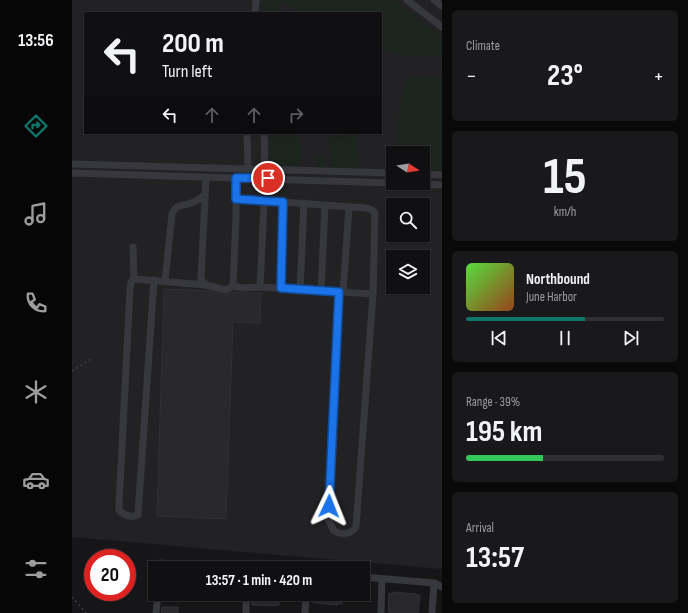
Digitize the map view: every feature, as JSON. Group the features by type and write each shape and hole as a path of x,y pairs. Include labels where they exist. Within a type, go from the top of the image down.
{"street":[{"path":"255,12 256,0"},
{"path":"407,0 442,27"},
{"path":"434,0 442,6"},
{"path":"247,134 248,169"},
{"path":"264,134 265,170"},
{"path":"72,164 386,173"},
{"path":"72,173 386,183"},
{"path":"430,174 442,175"},
{"path":"206,177 201,279 206,285"},
{"path":"233,286 236,178"},
{"path":"430,185 442,186"},
{"path":"165,281 172,214 175,208 180,205 191,203 205,195"},
{"path":"236,199 366,208 376,213 373,294 356,527 350,533 342,534 334,531 329,521 341,292 349,207"},
{"path":"260,287 264,204 267,201"},
{"path":"281,288 283,202"},
{"path":"300,290 304,203"},
{"path":"321,291 325,205"},
{"path":"133,247 134,279 130,290 119,510 122,513 133,517 138,515 154,280"},
{"path":"134,279 206,285 226,290 233,286 243,288 260,287 373,294"},
{"path":"370,578 434,583 442,587"},
{"path":"381,613 382,579"},
{"path":"432,613 434,583"},
{"path":"156,613 157,601"},
{"path":"246,601 246,613"},
{"path":"305,613 306,601"}],"path":[{"path":"72,371 91,359"},
{"path":"72,597 86,613"}],"shaded area":[{"path":"72,0 442,0 442,569 370,563 370,561 350,561 72,537"},
{"path":"263,0 394,0 442,37 442,56 423,55 404,57 382,47 382,12 304,12 284,3 276,12 260,12"},
{"path":"414,76 442,76 442,171 430,170 430,146 394,146 405,80"},
{"path":"269,134 297,134 297,138 302,138 302,166 269,166"},
{"path":"339,134 358,134 359,168 330,169 329,137 339,136"},
{"path":"325,155 326,167 316,168 315,156"}],"building":[{"path":"164,289 209,291 225,295 233,292 261,293 260,323 233,322 226,519 157,516"},
{"path":"393,592 420,595 418,613 388,612 389,593 393,594"},
{"path":"252,601 279,601 279,605 275,606 252,605"},
{"path":"342,601 342,604 338,603 338,605 311,602"},
{"path":"162,607 178,607 178,613 161,613"}],"route":[{"path":"268,178 236,178 236,199 283,202 281,288 339,292 329,506"}]}
